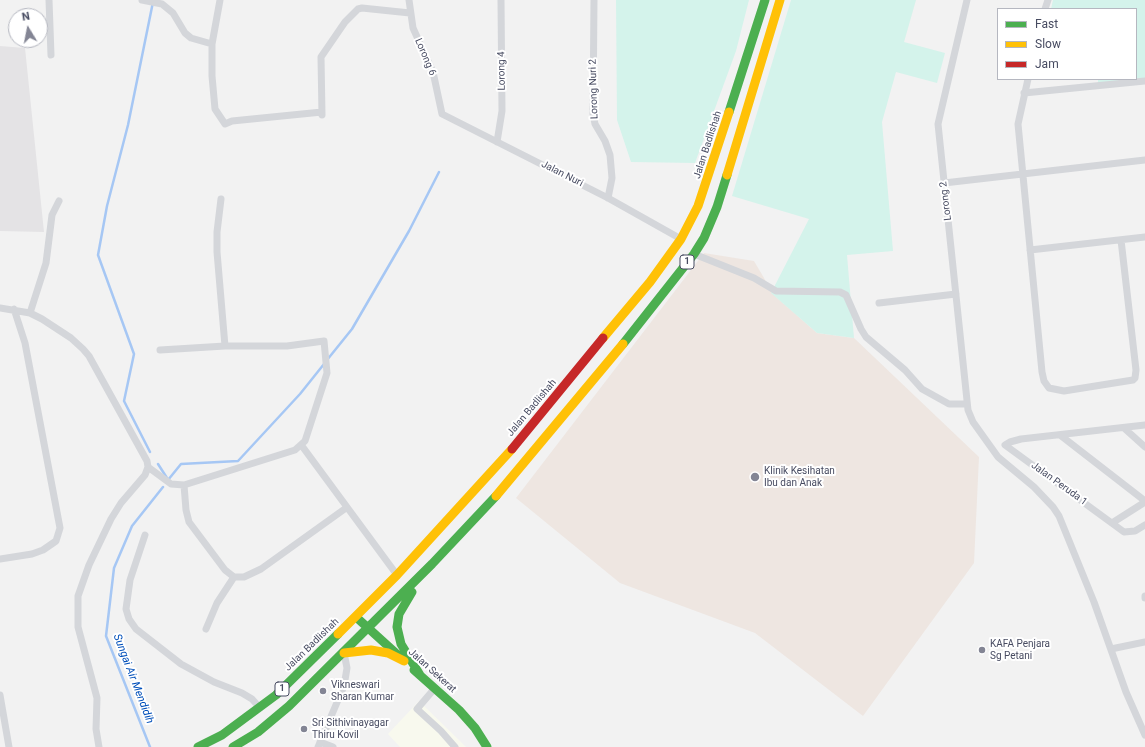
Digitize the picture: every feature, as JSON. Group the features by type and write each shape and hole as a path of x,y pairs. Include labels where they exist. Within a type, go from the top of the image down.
{"main road":[{"name":"Jalan Badlishah","path":"198,747 222,735 282,690 397,576 498,466 629,310 694,217 710,174 765,0"},
{"name":"1","path":"233,747 274,720 369,629 512,479 646,316 694,254 704,238 717,207 780,0"},
{"path":"420,675 407,656 397,627 399,614 405,603 432,564"},
{"name":"Jalan Sekerat","path":"356,617 468,719 487,747"},
{"path":"344,653 362,650 379,651 404,661"}],"street":[{"path":"50,0 51,55"},
{"path":"145,0 157,2 168,8 191,38 212,44"},
{"path":"220,0 212,44 212,76 215,109 225,124 232,121 322,113 321,57 345,22 358,9 362,8 410,13"},
{"name":"Lorong 6","path":"409,0 412,28 433,72 442,114"},
{"name":"Lorong 4","path":"497,142 502,111 501,0"},
{"name":"Lorong Nuri 2","path":"594,0 593,114 595,124 605,141 610,155 612,178 608,198"},
{"name":"Lorong 2","path":"967,0 938,124 967,404"},
{"path":"1028,80 1018,124 1044,382 1049,388 1064,391 1133,380 1135,378 1136,370 1121,240"},
{"path":"1024,93 1145,82"},
{"name":"Jalan Nuri","path":"442,114 608,198 680,239"},
{"path":"944,183 1145,160"},
{"path":"221,199 217,232 217,252 225,346"},
{"path":"30,313 46,264 52,215 59,201"},
{"path":"1030,250 1145,236"},
{"path":"694,254 754,278 776,291 840,292 846,295 866,337 898,364 922,389 949,404 967,404 970,417 976,427 1002,461 1034,488 1053,507 1059,516 1111,649 1126,692 1145,735"},
{"path":"879,303 956,294"},
{"path":"0,308 14,309 30,313 71,338 89,356 143,451 148,467 171,484 184,485 280,456 302,446 325,382 327,366 324,341 287,346 225,346 160,350"},
{"path":"0,559 32,554 43,550 56,541 60,528 24,343 14,309"},
{"path":"1060,435 1145,425"},
{"path":"1124,428 1145,446"},
{"path":"1060,435 1145,502 1112,523"},
{"name":"Jalan Peruda 1","path":"1060,435 1021,439 1005,445 1124,532 1129,533 1145,525"},
{"path":"302,446 397,576"},
{"path":"99,747 96,729 96,698 76,616 78,596 89,565 115,511 145,475 148,467"},
{"path":"184,485 186,510 189,522 225,570 234,576 244,577 261,569 346,508"},
{"path":"145,536 130,580 126,609 129,619 136,629 180,664 214,682 242,693 252,699 260,708"},
{"path":"206,629 217,603 234,576"},
{"path":"1111,649 1145,642"},
{"path":"333,747 319,744 344,686 347,668 344,653"},
{"path":"435,688 417,709 441,731 455,747"},
{"path":"0,695 9,747"}],"shaded area":[{"path":"0,46 8,47 8,48 25,48 44,232 0,231"},
{"name":"Klinik Kesihatan Ibu dan Anak","path":"704,253 754,261 774,295 817,333 854,338 979,457 974,563 863,716 755,633 620,583 516,498"},
{"path":"419,701 466,747 400,747 388,734"}],"green space":[{"path":"616,0 749,0 736,51 695,163 631,162 617,120"},
{"path":"791,0 916,0 904,42 945,53 937,83 896,72 882,122 893,251 847,255 854,338 817,333 771,293 809,219 732,196"},
{"path":"1053,0 1145,0 1145,79 1098,85 1098,80 1137,80 1137,8 1051,8"}],"waterway":[{"path":"150,452 124,401 134,354 98,255 107,206 128,125 153,2"},
{"path":"327,360 352,329 409,231 439,172"},
{"path":"168,480 181,464 238,461 300,394 324,364"},
{"path":"158,464 167,478"},
{"name":"Sungai Air Mendidih","path":"150,747 106,636 114,568 132,526 163,487"}],"traffic: fast":[{"path":"729,112 765,0"},
{"path":"623,344 694,254 704,238 717,207 727,175"},
{"path":"233,747 258,732 289,706 432,564 496,496"},
{"path":"412,592 399,614 397,627 401,644 420,675"},
{"path":"356,617 399,656"},
{"path":"198,747 222,735 276,695 338,634"},
{"path":"414,670 459,710 475,728 487,747"}],"traffic: slow":[{"path":"727,175 780,0"},
{"path":"603,338 650,282 681,239 698,206 729,112"},
{"path":"496,496 623,344"},
{"path":"338,634 397,575 512,449"},
{"path":"344,653 371,650 388,653 404,661"}],"traffic: jam":[{"path":"512,449 603,338"}],"place":[{"name":"Klinik Kesihatan Ibu dan Anak","path":"755,477"},
{"name":"KAFA Penjara Sg Petani","path":"982,650"},
{"name":"Vikneswari Sharan Kumar","path":"323,691"},
{"name":"Sri Sithivinayagar Thiru Kovil","path":"304,729"}]}
